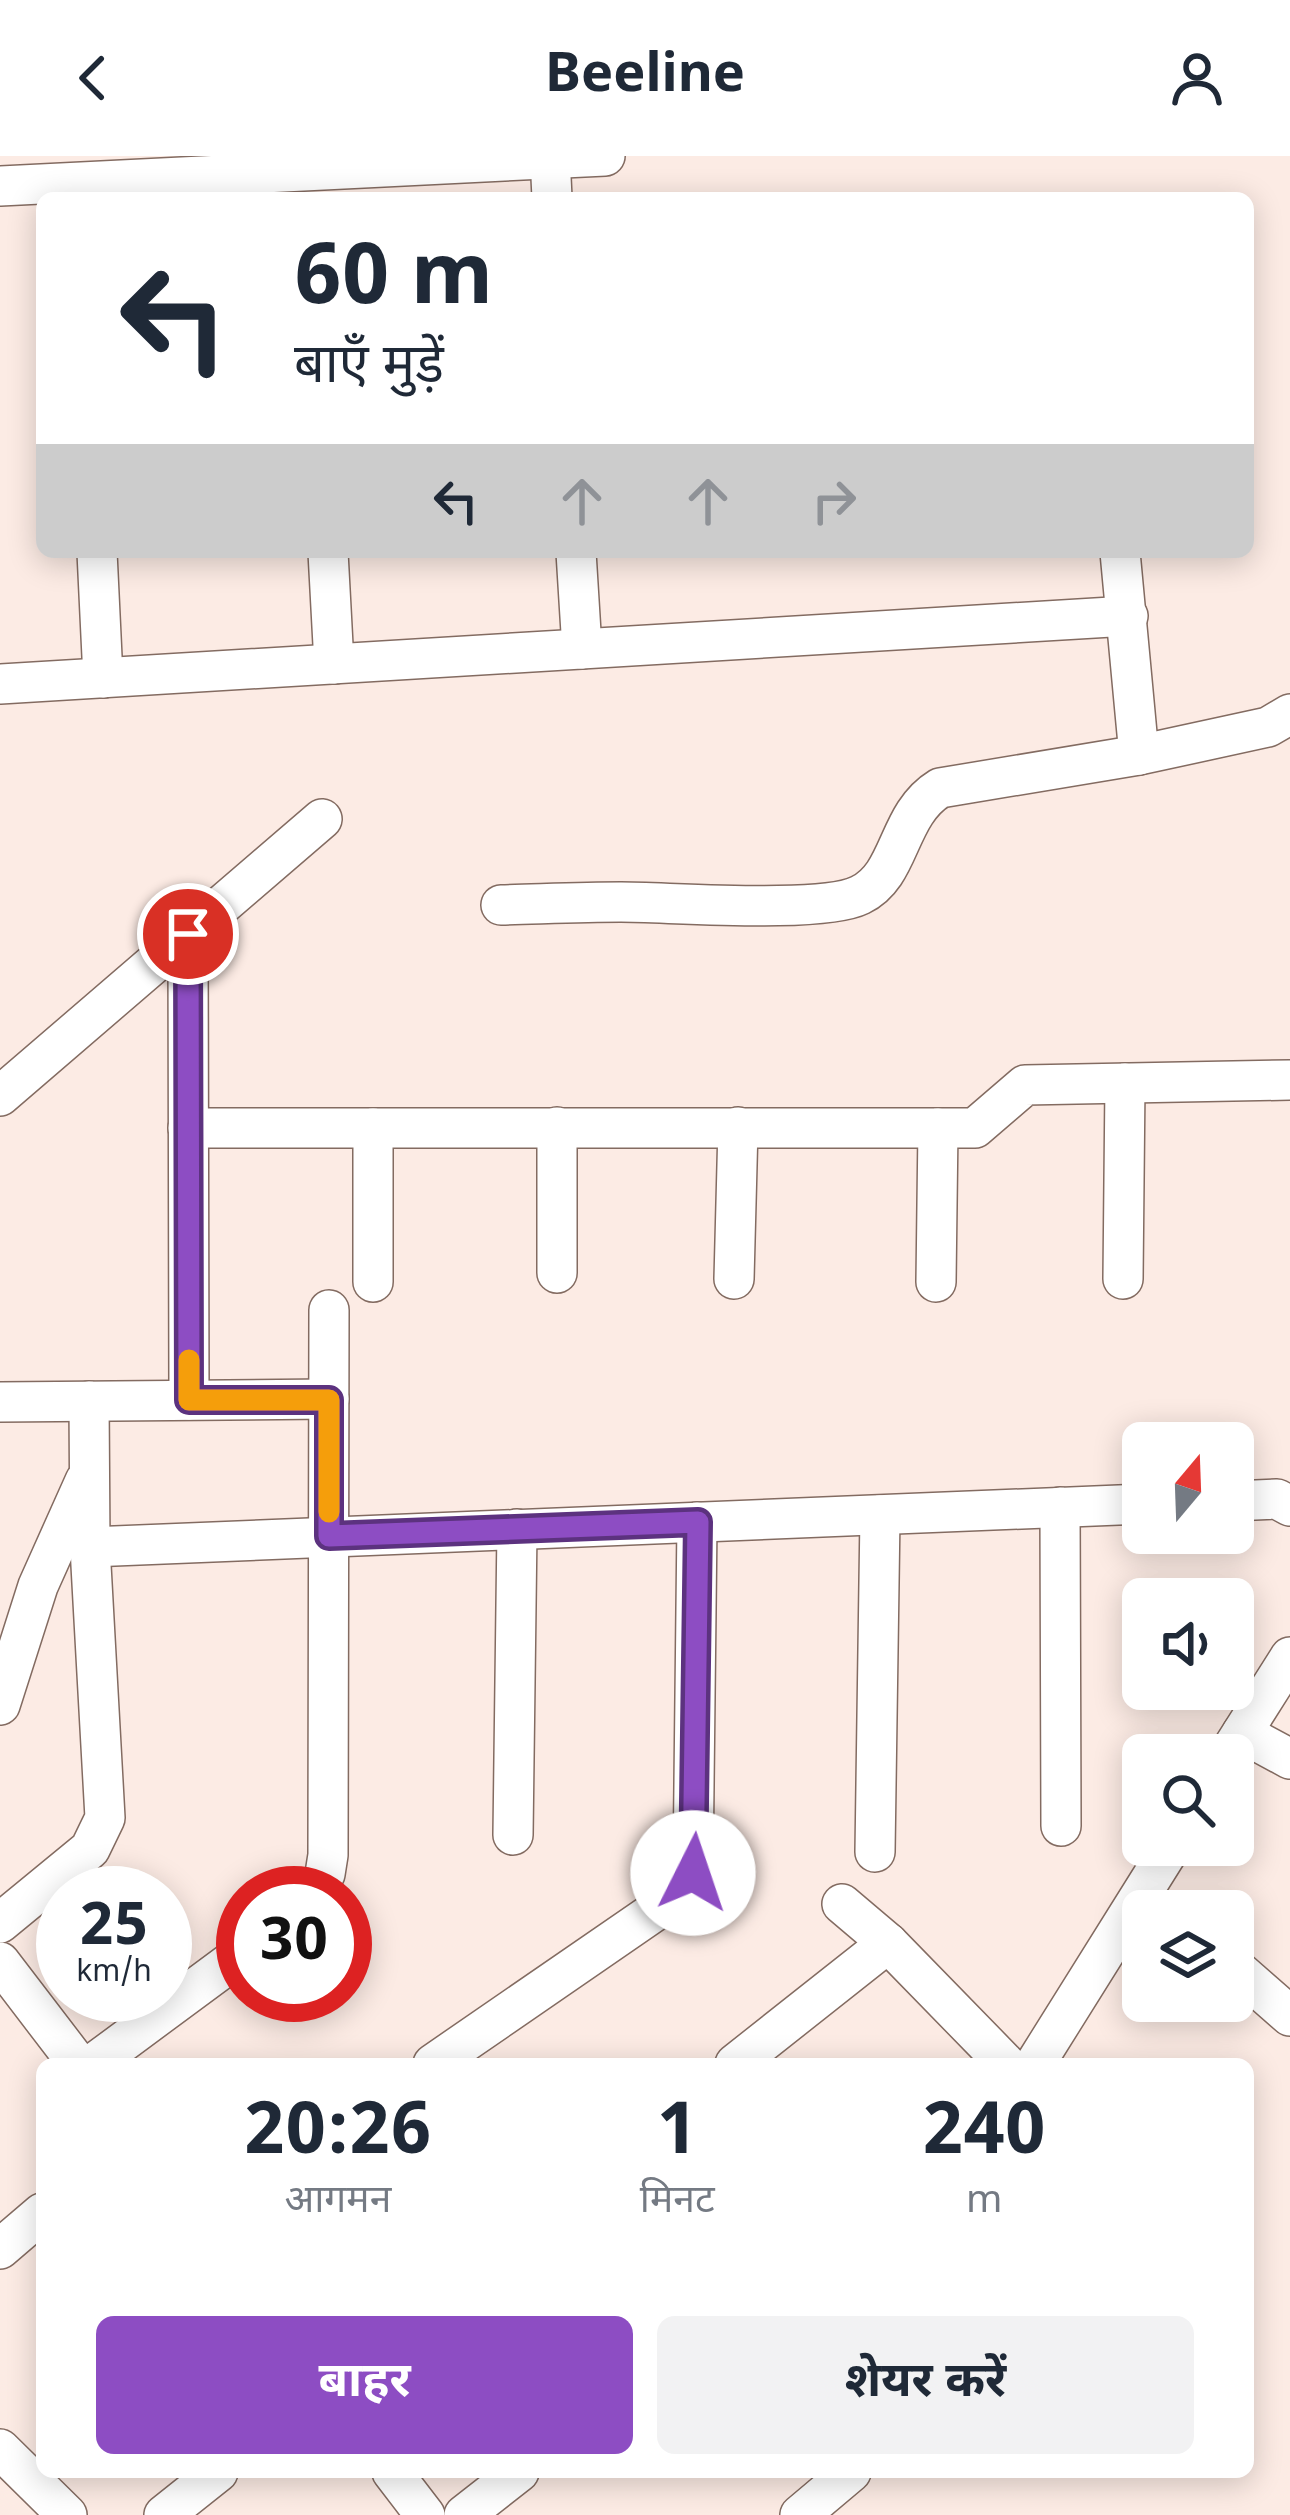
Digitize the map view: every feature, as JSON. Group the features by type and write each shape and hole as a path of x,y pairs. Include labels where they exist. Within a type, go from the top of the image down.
{"street":[{"path":"0,187 79,179 551,171 605,156"},
{"path":"98,558 104,678"},
{"path":"328,558 334,664"},
{"path":"576,558 582,649"},
{"path":"1121,558 1139,755"},
{"path":"0,684 1128,616"},
{"path":"501,905 796,904 860,896 890,867 902,829 921,800 940,788 1268,728 1290,714"},
{"path":"0,1096 322,819"},
{"path":"188,934 189,1400"},
{"path":"188,1128 975,1127 1025,1085 1290,1080"},
{"path":"1123,1280 1125,1083"},
{"path":"556,1273 557,1127"},
{"path":"734,1279 738,1127"},
{"path":"936,1282 938,1127"},
{"path":"373,1282 374,1128"},
{"path":"324,1866 328,1855 329,1310"},
{"path":"0,1402 329,1400"},
{"path":"0,1923 90,1849 105,1818 90,1546 88,1401"},
{"path":"0,1706 38,1586 89,1471"},
{"path":"1254,1500 1277,1499 1290,1506"},
{"path":"90,1546 1122,1505"},
{"path":"1060,1508 1061,1826"},
{"path":"875,1852 880,1515"},
{"path":"442,2058 661,1907 683,1889 693,1873 698,1522"},
{"path":"513,1835 518,1529"},
{"path":"1241,1734 1290,1657"},
{"path":"1254,1749 1290,1759"},
{"path":"842,1904 888,1943 1000,2058"},
{"path":"743,2058 888,1943"},
{"path":"1040,2058 1122,1948"},
{"path":"0,1962 73,2058"},
{"path":"101,2058 216,1973"},
{"path":"1254,1984 1290,2016"},
{"path":"0,2249 36,2217"},
{"path":"0,2449 68,2515"},
{"path":"164,2515 210,2478"},
{"path":"397,2478 425,2515"},
{"path":"464,2515 511,2478"},
{"path":"800,2515 844,2478"}],"slow traffic":[{"path":"189,1360 189,1400 329,1400 329,1512"}],"route":[{"path":"188,934 189,1400 329,1400 329,1536 698,1522 693,1873"}]}
